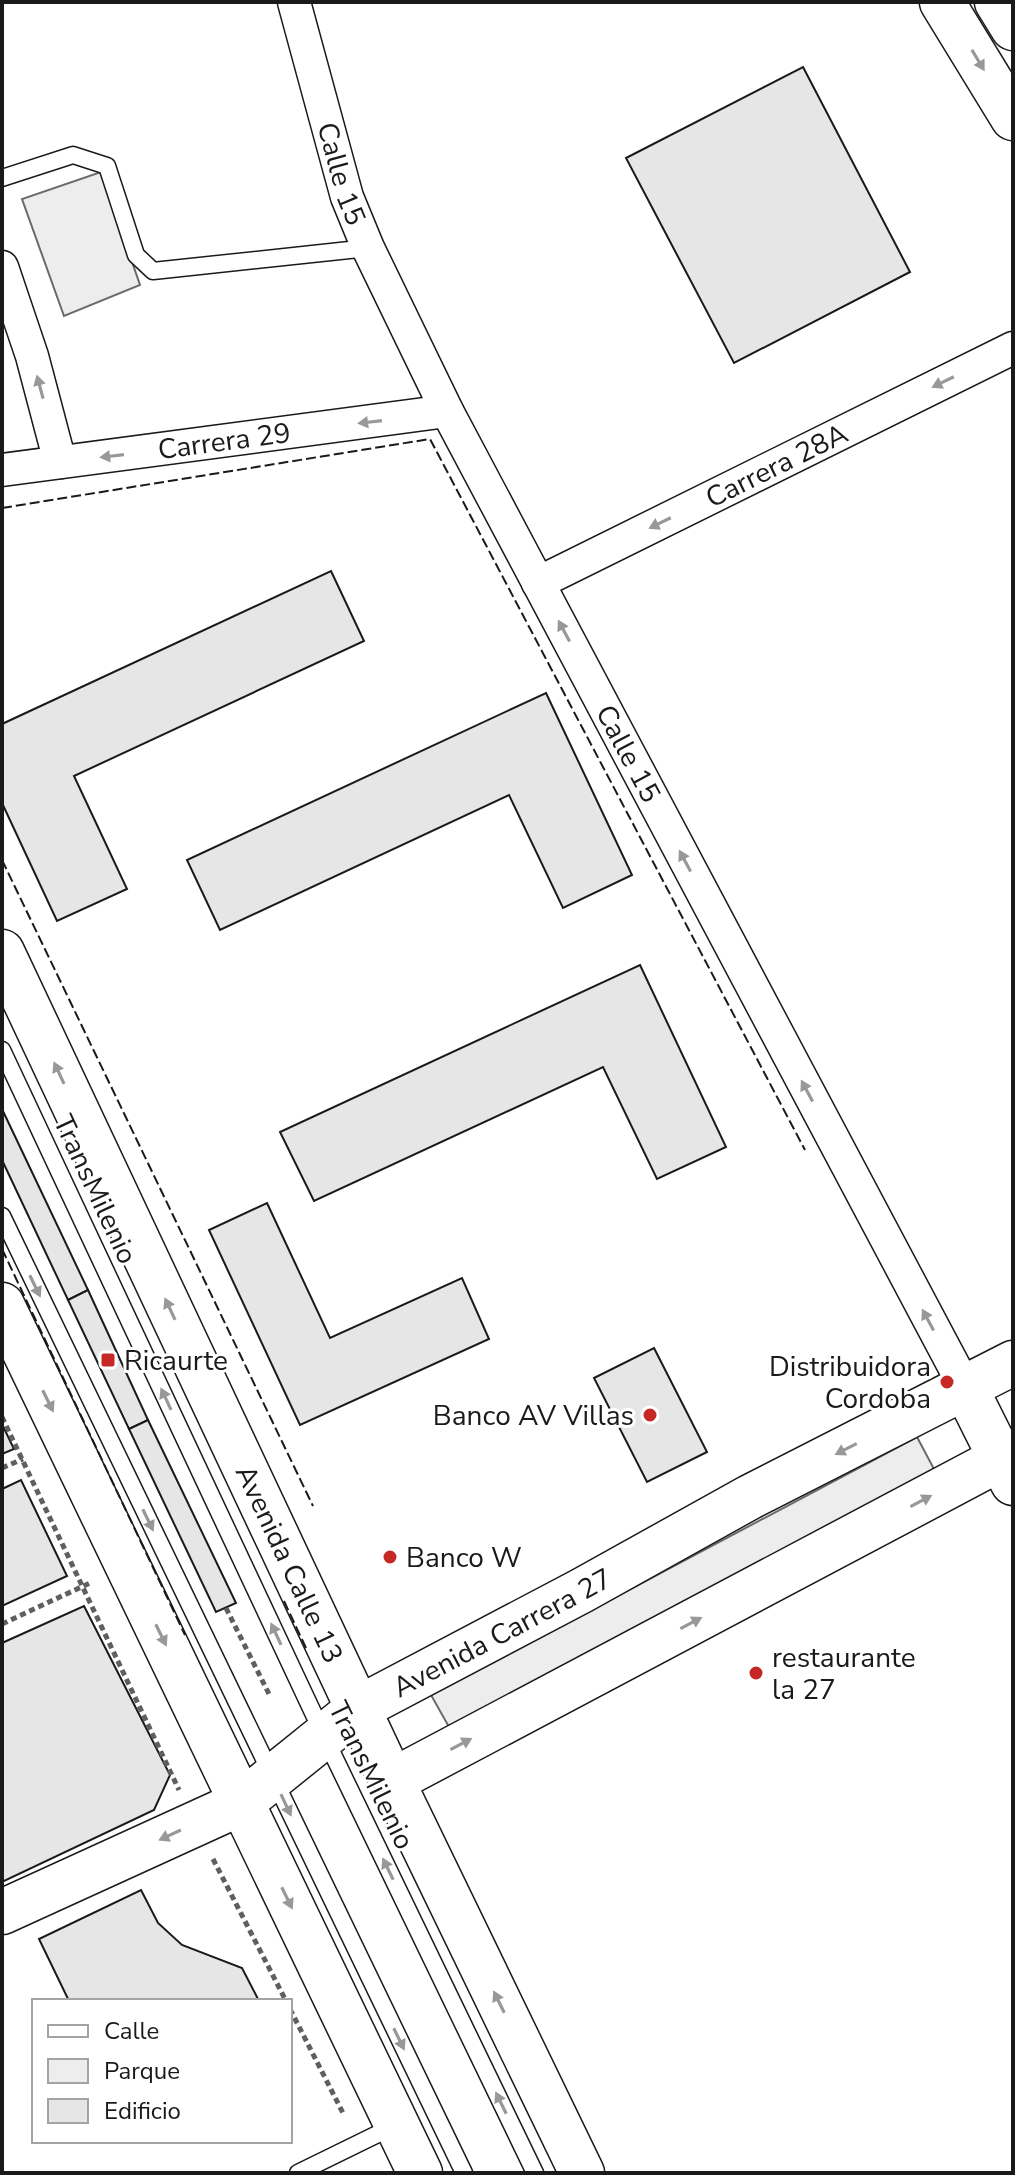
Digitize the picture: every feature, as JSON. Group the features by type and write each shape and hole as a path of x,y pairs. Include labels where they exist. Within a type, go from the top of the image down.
{"main road":[{"path":"942,2 1013,118"},
{"path":"997,2 1013,28"},
{"name":"Avenida Calle 13","path":"2,952 392,1781 582,2173"},
{"path":"2,1305 128,1566 257,1790 378,2134 420,2173"},
{"name":"Avenida Carrera 27","path":"2,1912 257,1790 359,1708 581,1591 750,1497 1013,1363"},
{"name":"Calle 15","path":"966,1389 1009,1465"},
{"path":"392,1781 1009,1465"}],"street":[{"name":"Calle 15","path":"294,2 347,197 368,248 447,411 966,1389"},
{"path":"2,267 32,356 60,462"},
{"name":"Carrera 28A","path":"538,583 1013,348"},
{"name":"Carrera 29","path":"2,470 447,411"}],"lane":[{"path":"2,178 73,155 107,166 136,255 153,271 368,248"},
{"name":"TransMilenio","path":"2,1050 324,1736 535,2173"},
{"path":"2,1216 257,1790 464,2173"},
{"path":"298,2173 378,2134"}],"path":[{"path":"2,1417 162,1755"},
{"path":"2,1624 128,1566"},
{"path":"226,1608 269,1694"},
{"path":"258,1701 277,1690"},
{"path":"224,1881 285,1999"},
{"path":"292,2012 378,2134"}],"green space":[{"path":"101,172 140,285 64,316 22,199"},
{"path":"917,1437 934,1469 449,1727 431,1695"}],"building":[{"path":"803,67 910,272 734,363 626,158"},
{"path":"331,571 364,641 74,776 127,889 57,921 2,803 2,724"},
{"path":"546,693 632,875 563,908 509,795 220,930 187,860"},
{"path":"640,965 726,1147 657,1179 603,1067 314,1201 280,1132"},
{"path":"2,1109 88,1290 68,1300 2,1160"},
{"path":"267,1203 330,1338 462,1278 489,1339 300,1425 209,1230"},
{"path":"88,1290 148,1420 129,1429 68,1300"},
{"name":"Banco AV Villas","path":"654,1348 707,1452 647,1482 594,1378"},
{"path":"148,1420 236,1603 216,1612 129,1429"},
{"path":"2,1424 14,1449 2,1454"},
{"path":"21,1480 67,1576 2,1606 2,1489"},
{"path":"84,1606 170,1775 154,1810 2,1882 2,1643"},
{"path":"141,1890 158,1923 182,1945 242,1968 258,1999 68,1999 39,1939"}],"fence":[{"path":"2,508 430,439 805,1150"},
{"path":"2,860 313,1506"},
{"path":"2,1249 185,1635"},
{"path":"284,1601 306,1648"}],"place":[{"name":"Ricaurte","path":"108,1360"},
{"name":"Distribuidora Cordoba","path":"947,1382"},
{"name":"Banco AV Villas","path":"650,1415"},
{"name":"Banco W","path":"390,1557"},
{"name":"restaurante la 27","path":"756,1673"}]}
